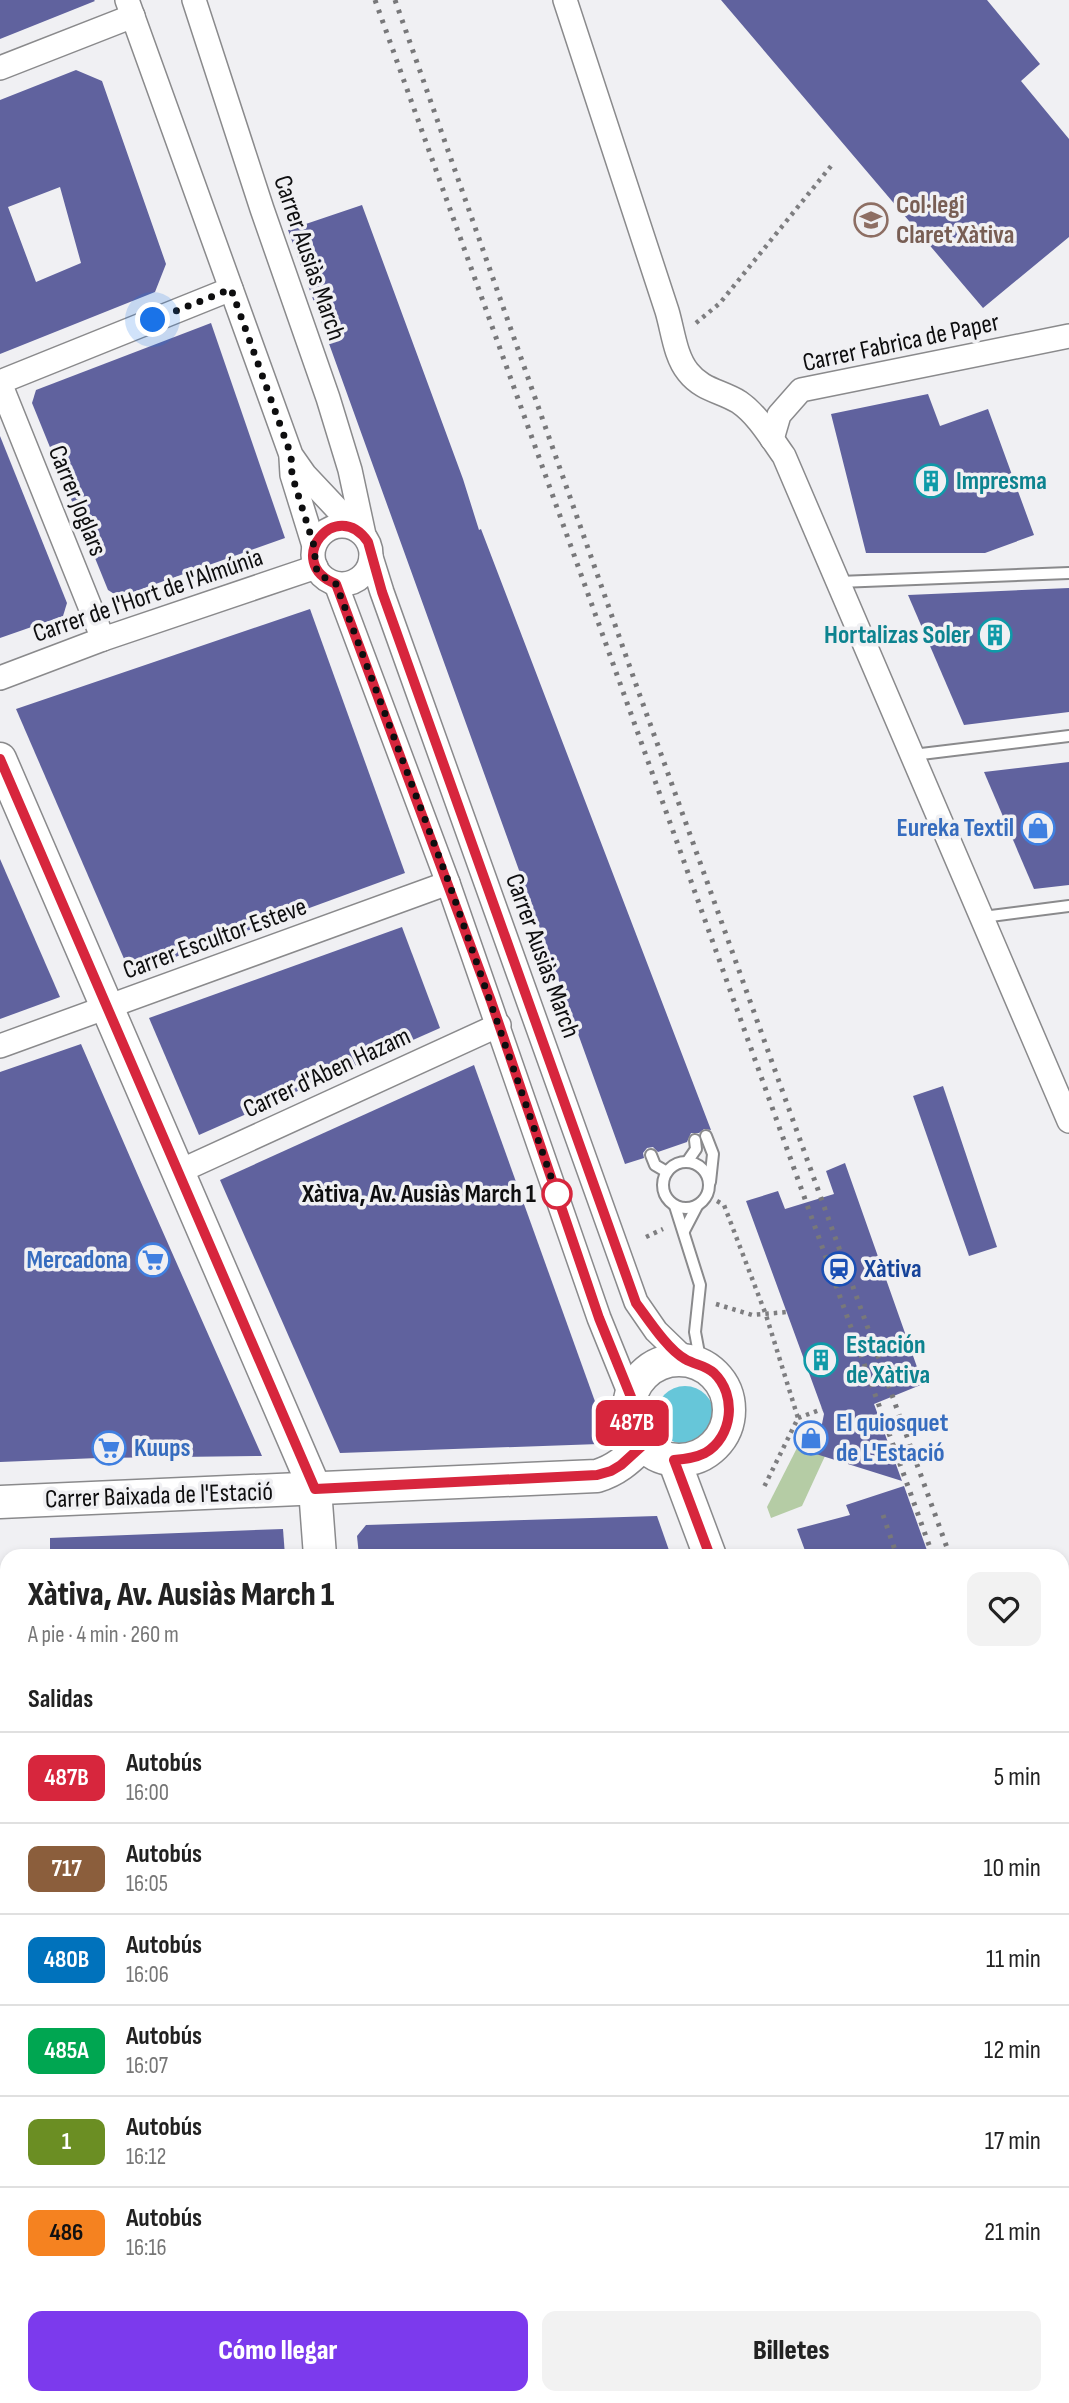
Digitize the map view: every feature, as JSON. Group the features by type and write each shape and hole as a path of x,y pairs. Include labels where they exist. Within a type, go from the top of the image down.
{"street":[{"name":"Carrer Ausiàs March","path":"194,0 258,197 328,398 352,479 360,532"},
{"path":"565,0 680,358 700,386 739,402 755,415 785,456 1069,1121"},
{"path":"0,68 130,8 291,455 305,475 368,542 371,557 369,567 355,581 336,584 320,575 292,475 291,455"},
{"path":"0,382 231,289"},
{"name":"Carrer Fabrica de Paper","path":"772,439 779,415 801,390 1069,336"},
{"name":"Carrer Joglars","path":"0,382 103,639"},
{"path":"315,557 323,532 340,526 360,532"},
{"name":"Carrer de l'Hort de l'Almúnia","path":"0,678 315,557"},
{"name":"Carrer Ausiàs March","path":"371,557 636,1303 656,1331 693,1362"},
{"path":"336,584 449,883 599,1318 631,1397"},
{"path":"0,759 315,1489 319,1549"},
{"name":"Carrer Escultor Esteve","path":"0,1046 449,883"},
{"name":"Carrer d'Aben Hazam","path":"178,1172 499,1025"},
{"path":"667,1360 693,1362 715,1374 726,1390 730,1407 727,1424 720,1440 707,1452 692,1458 674,1460 657,1455 643,1445 634,1431 629,1414 631,1397 638,1381 651,1368 667,1360"},
{"name":"Carrer Baixada de l'Estació","path":"0,1503 597,1475 621,1465 643,1445"},
{"path":"674,1460 707,1549"}],"lane":[{"path":"839,582 1069,573"},
{"path":"913,755 1069,736"},
{"path":"983,917 1069,906"},
{"path":"684,1231 696,1206 706,1196 709,1188 713,1154 706,1136"},
{"path":"687,1162 696,1149 695,1140"},
{"path":"651,1155 655,1165 667,1172"},
{"path":"693,1362 701,1285 675,1206 669,1201 662,1187 672,1166 687,1162 706,1173 709,1188"},
{"path":"675,1206 696,1206"}],"path":[{"path":"675,338 720,303 831,166"},
{"path":"718,1201 724,1205 766,1315 798,1418"},
{"path":"646,1237 663,1228"},
{"path":"716,1304 752,1315 787,1312"},
{"path":"764,1487 798,1418 822,1409"}],"green space":[{"path":"798,1446 825,1456 802,1506 771,1518 767,1507"}],"water":[{"path":"685,1386 696,1388 709,1399 714,1415 712,1426 701,1439 685,1444 674,1442 661,1431 656,1415 658,1404 669,1391"}],"building":[{"path":"0,0 94,0 95,1 0,39"},
{"path":"721,0 987,0 1040,64 1021,81 1069,139 1069,237 983,308"},
{"path":"76,70 102,81 166,264 155,292 0,354 0,100","holes":["60,187 81,263 36,282 8,207"]},
{"path":"362,205 463,479 479,530 481,529 711,1130 691,1133 687,1142 658,1152 653,1147 647,1148 643,1153 644,1158 625,1164 288,230"},
{"path":"211,323 285,538 119,597 108,590 32,403 36,390"},
{"name":"Impresma","path":"928,394 940,426 988,409 1034,535 985,553 866,553 831,414"},
{"path":"0,436 67,603 63,616 0,638"},
{"name":"Hortalizas Soler","path":"1069,588 1069,712 964,725 908,595"},
{"path":"310,609 405,873 137,971 128,968 16,709"},
{"name":"Eureka Textil","path":"1069,762 1069,885 1034,889 984,772"},
{"path":"0,859 60,997 0,1019"},
{"path":"402,927 440,1028 199,1135 149,1018"},
{"path":"81,1044 262,1456 0,1462 0,1072"},
{"path":"474,1065 597,1407 599,1444 340,1453 220,1180"},
{"path":"943,1086 997,1247 969,1256 913,1096"},
{"path":"845,1163 923,1384 874,1404 902,1481 816,1454 824,1414 746,1201 778,1191 785,1209 834,1194 826,1171"},
{"path":"904,1486 926,1549 804,1549 797,1529 850,1515 846,1505"},
{"path":"657,1516 669,1549 358,1549 357,1536 366,1525"},
{"path":"283,1529 284,1549 50,1549 50,1538"}],"railway":[{"path":"375,0 930,1549"},
{"path":"395,0 639,693 947,1549"},
{"path":"883,1515 895,1549"}],"bus line":[{"name":"487B","path":"0,759 315,1489 597,1475 621,1465 643,1445 634,1431 629,1414 631,1397 599,1318 449,883 336,584 320,575 313,561 314,546 323,532 348,526 364,535 636,1303 656,1331 685,1359 701,1364 715,1374 726,1390 730,1407 720,1440 707,1452 692,1458 674,1460 708,1549"}],"place":[{"name":"Col·legi Claret Xàtiva","path":"871,220"},
{"name":"Impresma","path":"931,481"},
{"name":"Hortalizas Soler","path":"995,635"},
{"name":"Eureka Textil","path":"1038,828"},
{"name":"Xàtiva, Av. Ausiàs March 1","path":"557,1194"},
{"name":"Mercadona","path":"153,1260"},
{"name":"Xàtiva","path":"839,1269"},
{"name":"Estación de Xàtiva","path":"821,1360"},
{"name":"El quiosquet de L'Estació","path":"811,1438"},
{"name":"Kuups","path":"109,1448"}],"route":[{"path":"153,320 231,289 291,455 292,475 298,499 314,546 313,561 320,575 336,584 449,883 558,1197 557,1194"}]}
